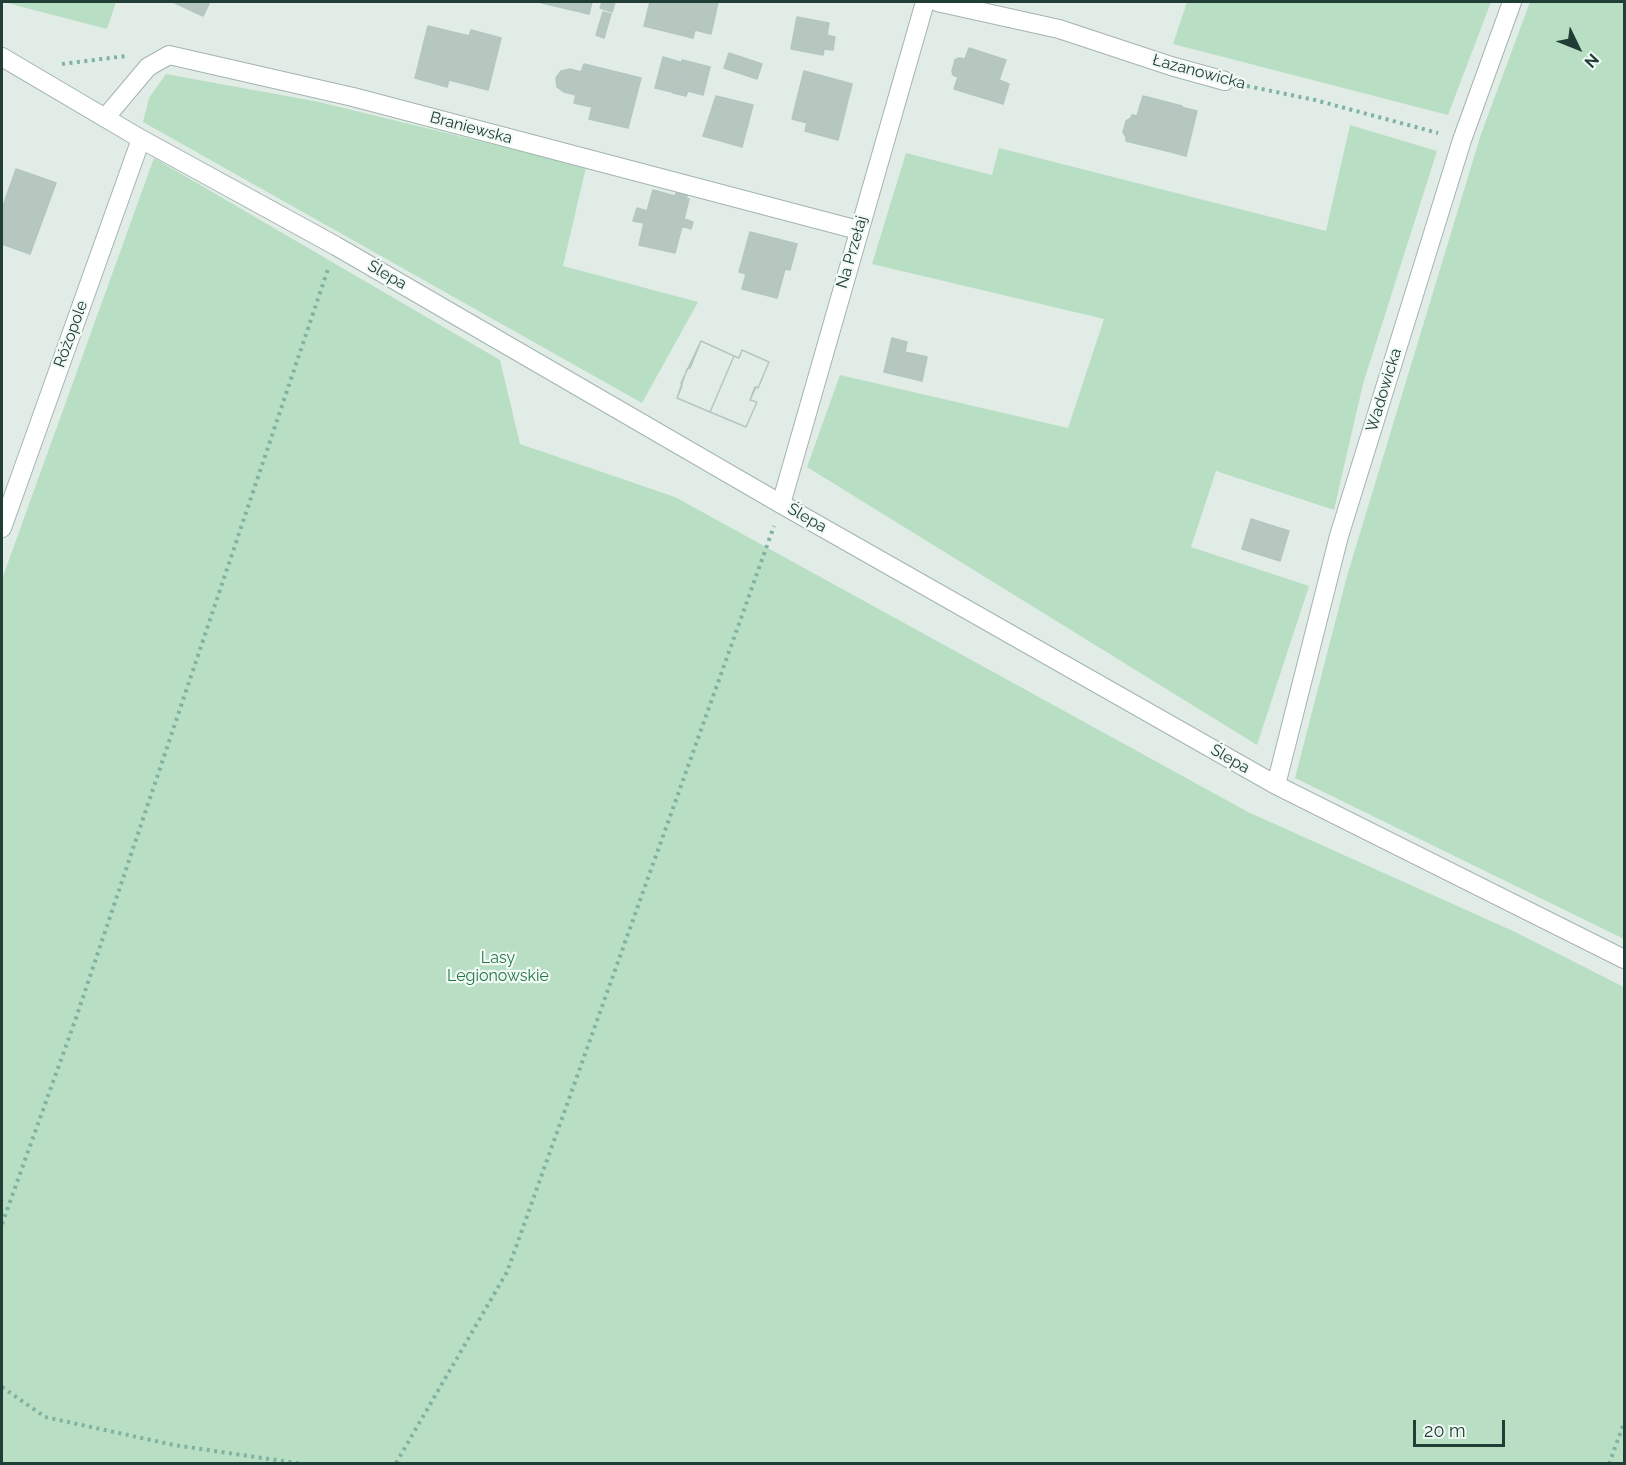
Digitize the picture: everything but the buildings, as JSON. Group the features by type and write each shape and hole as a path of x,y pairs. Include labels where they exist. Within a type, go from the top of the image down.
{"street":[{"name":"Na Przełaj","path":"781,504 925,2"},
{"name":"Łazanowicka","path":"937,2 1059,29 1171,66 1225,81"},
{"name":"Wadowicka","path":"1276,785 1339,536 1462,140 1512,2"},
{"name":"Braniewska","path":"169,55 353,97 858,230"},
{"path":"105,118 148,66 169,55"},
{"name":"Ślepa","path":"2,57 141,139 336,246 781,504 1276,785 1624,959"},
{"name":"Różopole","path":"2,528 141,139"}],"path":[{"path":"23,70 114,56 169,55"},
{"name":"Łazanowicka","path":"1225,81 1314,100 1462,140"},
{"path":"2,1224 76,1018 336,246"},
{"path":"396,1463 507,1272 781,504"},
{"path":"2,1387 45,1417 174,1445 303,1464"},
{"path":"1609,1464 1624,1423"},
{"path":"373,1464 402,1464"}],"green space":[{"path":"7,2 116,2 107,29"},
{"path":"1187,2 1491,2 1448,115 1173,44"},
{"path":"1530,2 1624,2 1624,939 1295,778 1347,576 1481,134"},
{"path":"166,74 319,102 586,167 563,266 698,302 642,403 143,122 149,98"},
{"path":"1350,125 1437,151 1363,384 1334,510 1216,471 1191,547 1309,586 1257,745 807,467 840,375 1068,428 1104,319 872,264 906,153 992,175 999,148 1326,231"},
{"name":"Lasy Legionowskie","path":"154,158 500,360 520,444 675,497 1248,812 1513,931 1624,987 1624,1463 2,1463 2,579"}]}
